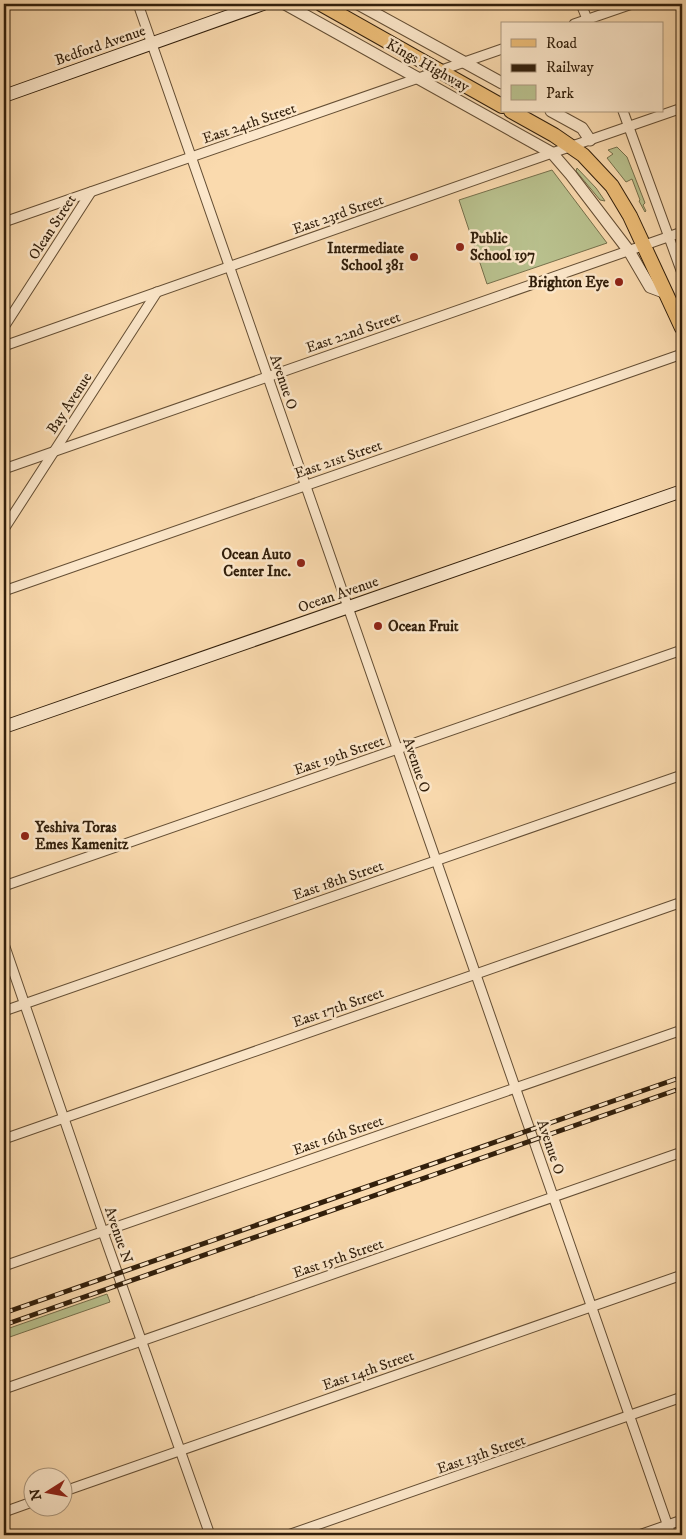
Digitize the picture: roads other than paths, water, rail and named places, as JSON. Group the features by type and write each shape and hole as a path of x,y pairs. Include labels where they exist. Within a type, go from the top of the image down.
{"main road":[{"name":"Bedford Avenue","path":"4,96 263,4"},
{"name":"Kings Highway","path":"321,4 501,105"},
{"path":"514,112 554,135 583,155 612,186 630,216 682,328"},
{"name":"Ocean Avenue","path":"4,727 682,491"}],"street":[{"name":"Avenue O","path":"138,4 671,1535"},
{"name":"Kings Highway","path":"285,4 552,153 571,175 628,251 650,287 666,293"},
{"name":"Kings Highway","path":"358,4 501,82"},
{"path":"581,4 588,22 632,4"},
{"name":"East 24th Street","path":"4,222 501,49"},
{"name":"East 23rd Street","path":"4,346 682,108"},
{"path":"553,112 582,128 590,140"},
{"path":"623,112 682,273"},
{"name":"Olean Street","path":"4,327 91,192"},
{"name":"East 22nd Street","path":"4,469 682,232"},
{"name":"Bay Avenue","path":"4,529 157,292"},
{"name":"East 21st Street","path":"4,591 682,354"},
{"name":"East 19th Street","path":"4,886 682,650"},
{"name":"East 18th Street","path":"4,1011 682,775"},
{"name":"East 17th Street","path":"4,1139 682,902"},
{"name":"Avenue N","path":"4,944 210,1535"},
{"name":"East 16th Street","path":"4,1266 682,1030"},
{"name":"East 15th Street","path":"4,1389 682,1152"},
{"name":"East 14th Street","path":"72,1488 682,1275"},
{"name":"East 13th Street","path":"288,1535 682,1397"},
{"path":"4,1512 22,1506"},
{"path":"639,1535 682,1520"}],"railway":[{"path":"4,1313 682,1077"},
{"path":"4,1325 682,1088"}],"place":[{"name":"Public School 197","path":"460,247"},
{"name":"Intermediate School 381","path":"414,257"},
{"name":"Brighton Eye","path":"619,282"},
{"name":"Ocean Auto Center Inc.","path":"301,563"},
{"name":"Ocean Fruit","path":"378,626"},
{"name":"Yeshiva Toras Emes Kamenitz","path":"25,836"}]}
